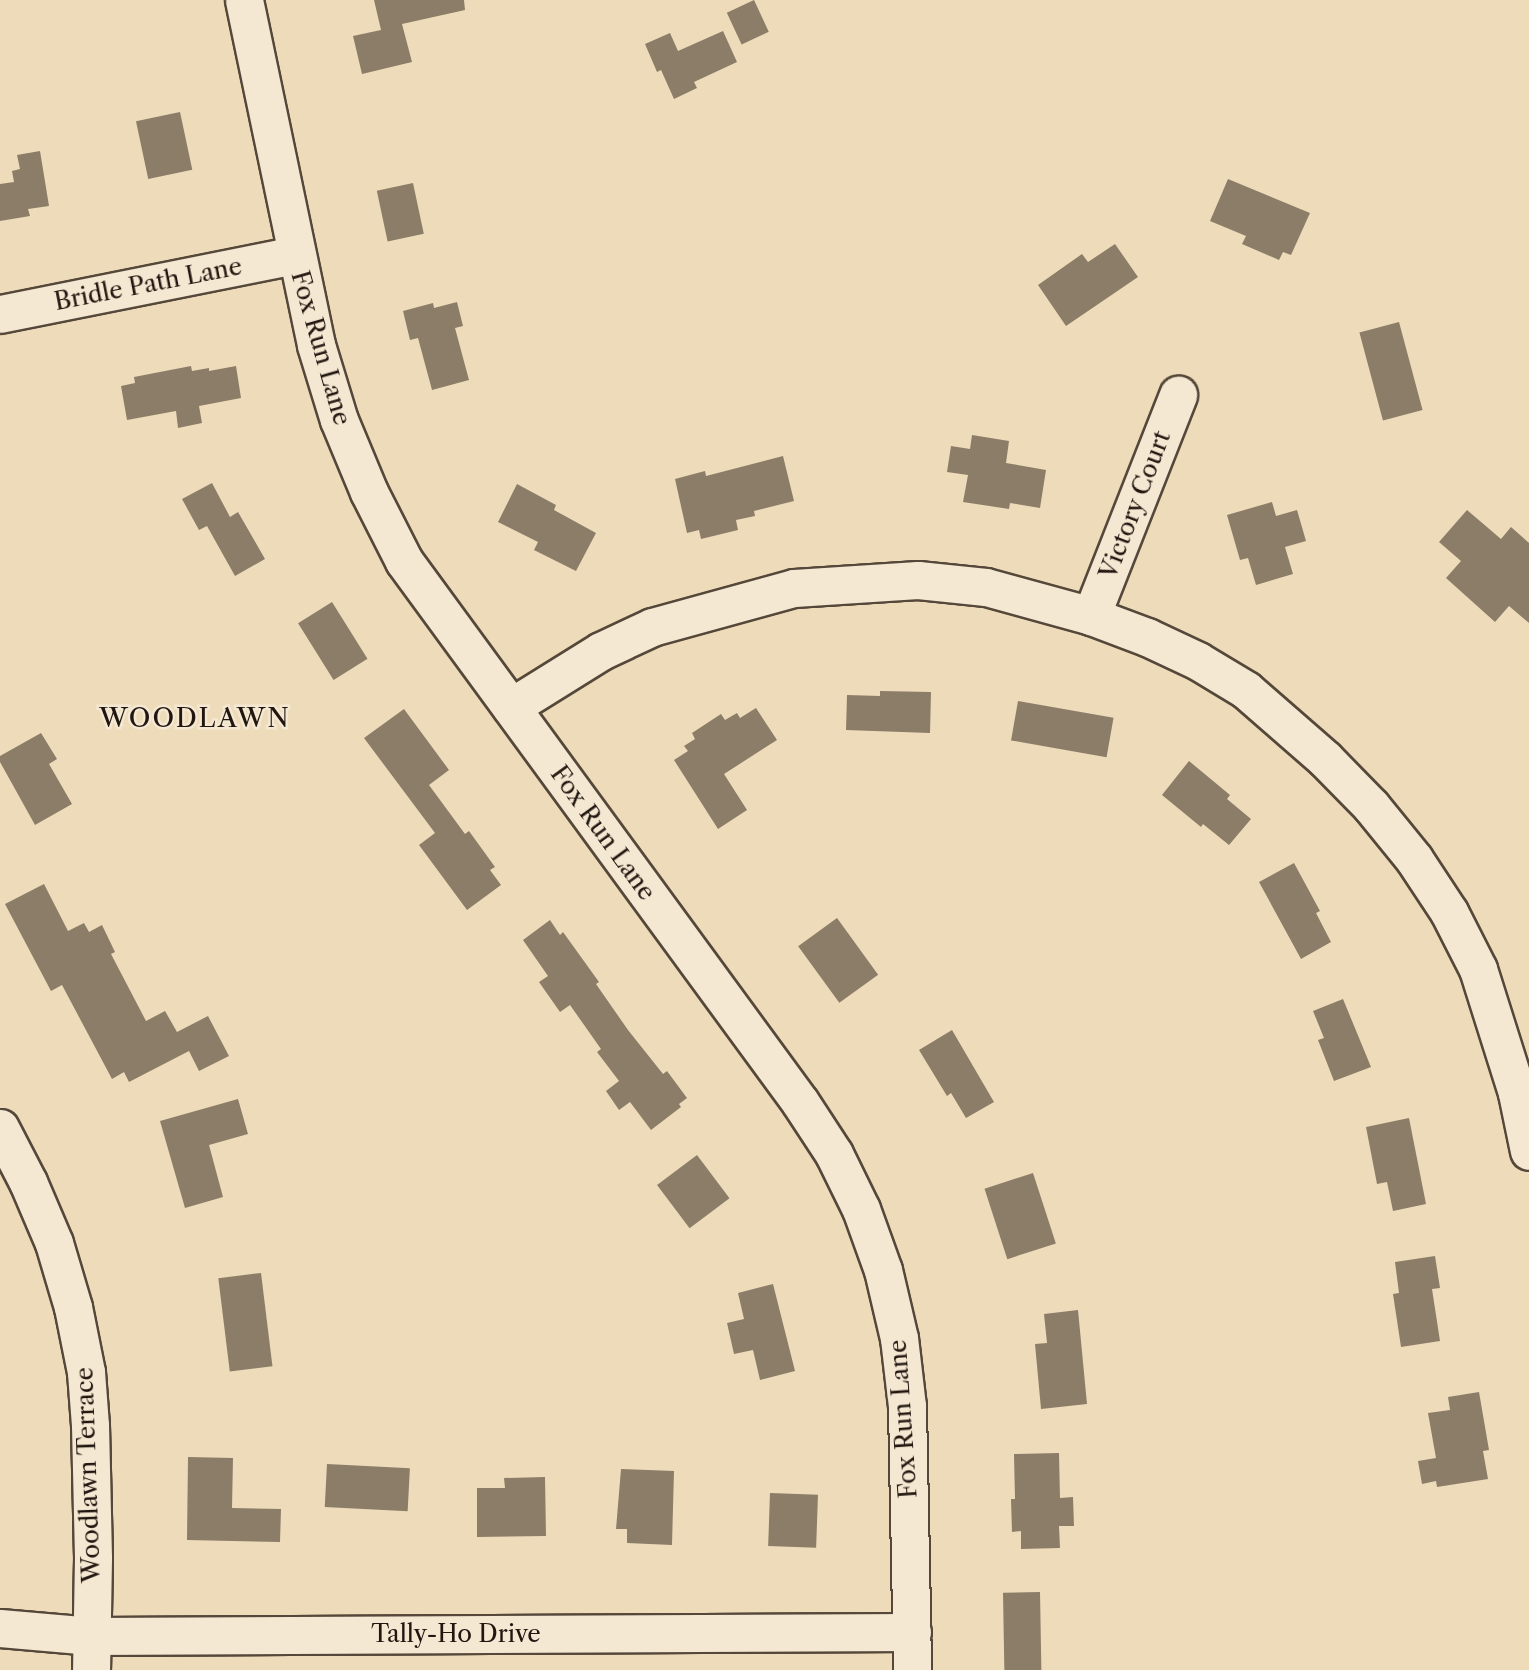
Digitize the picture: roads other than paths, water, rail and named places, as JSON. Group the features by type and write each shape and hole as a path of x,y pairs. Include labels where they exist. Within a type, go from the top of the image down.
{"street":[{"name":"Fox Run Lane","path":"244,0 316,345 339,420 369,492 404,561 800,1102 834,1154 861,1209 883,1270 893,1311 907,1406 912,1670"},
{"name":"Bridle Path Lane","path":"0,314 296,255"},
{"name":"Victory Court","path":"1091,616 1178,395"},
{"path":"511,707 601,651 653,627 794,588 918,580 986,587 1091,616 1181,653 1247,690 1325,759 1371,806 1415,859 1449,912 1478,969 1517,1093 1529,1152"},
{"name":"Woodlawn Terrace","path":"0,1128 28,1182 54,1243 73,1307 86,1372 90,1425 91,1653"},
{"name":"Tally-Ho Drive","path":"0,1628 91,1653 912,1632"}],"district":[{"name":"WOODLAWN","path":"195,719"}]}
